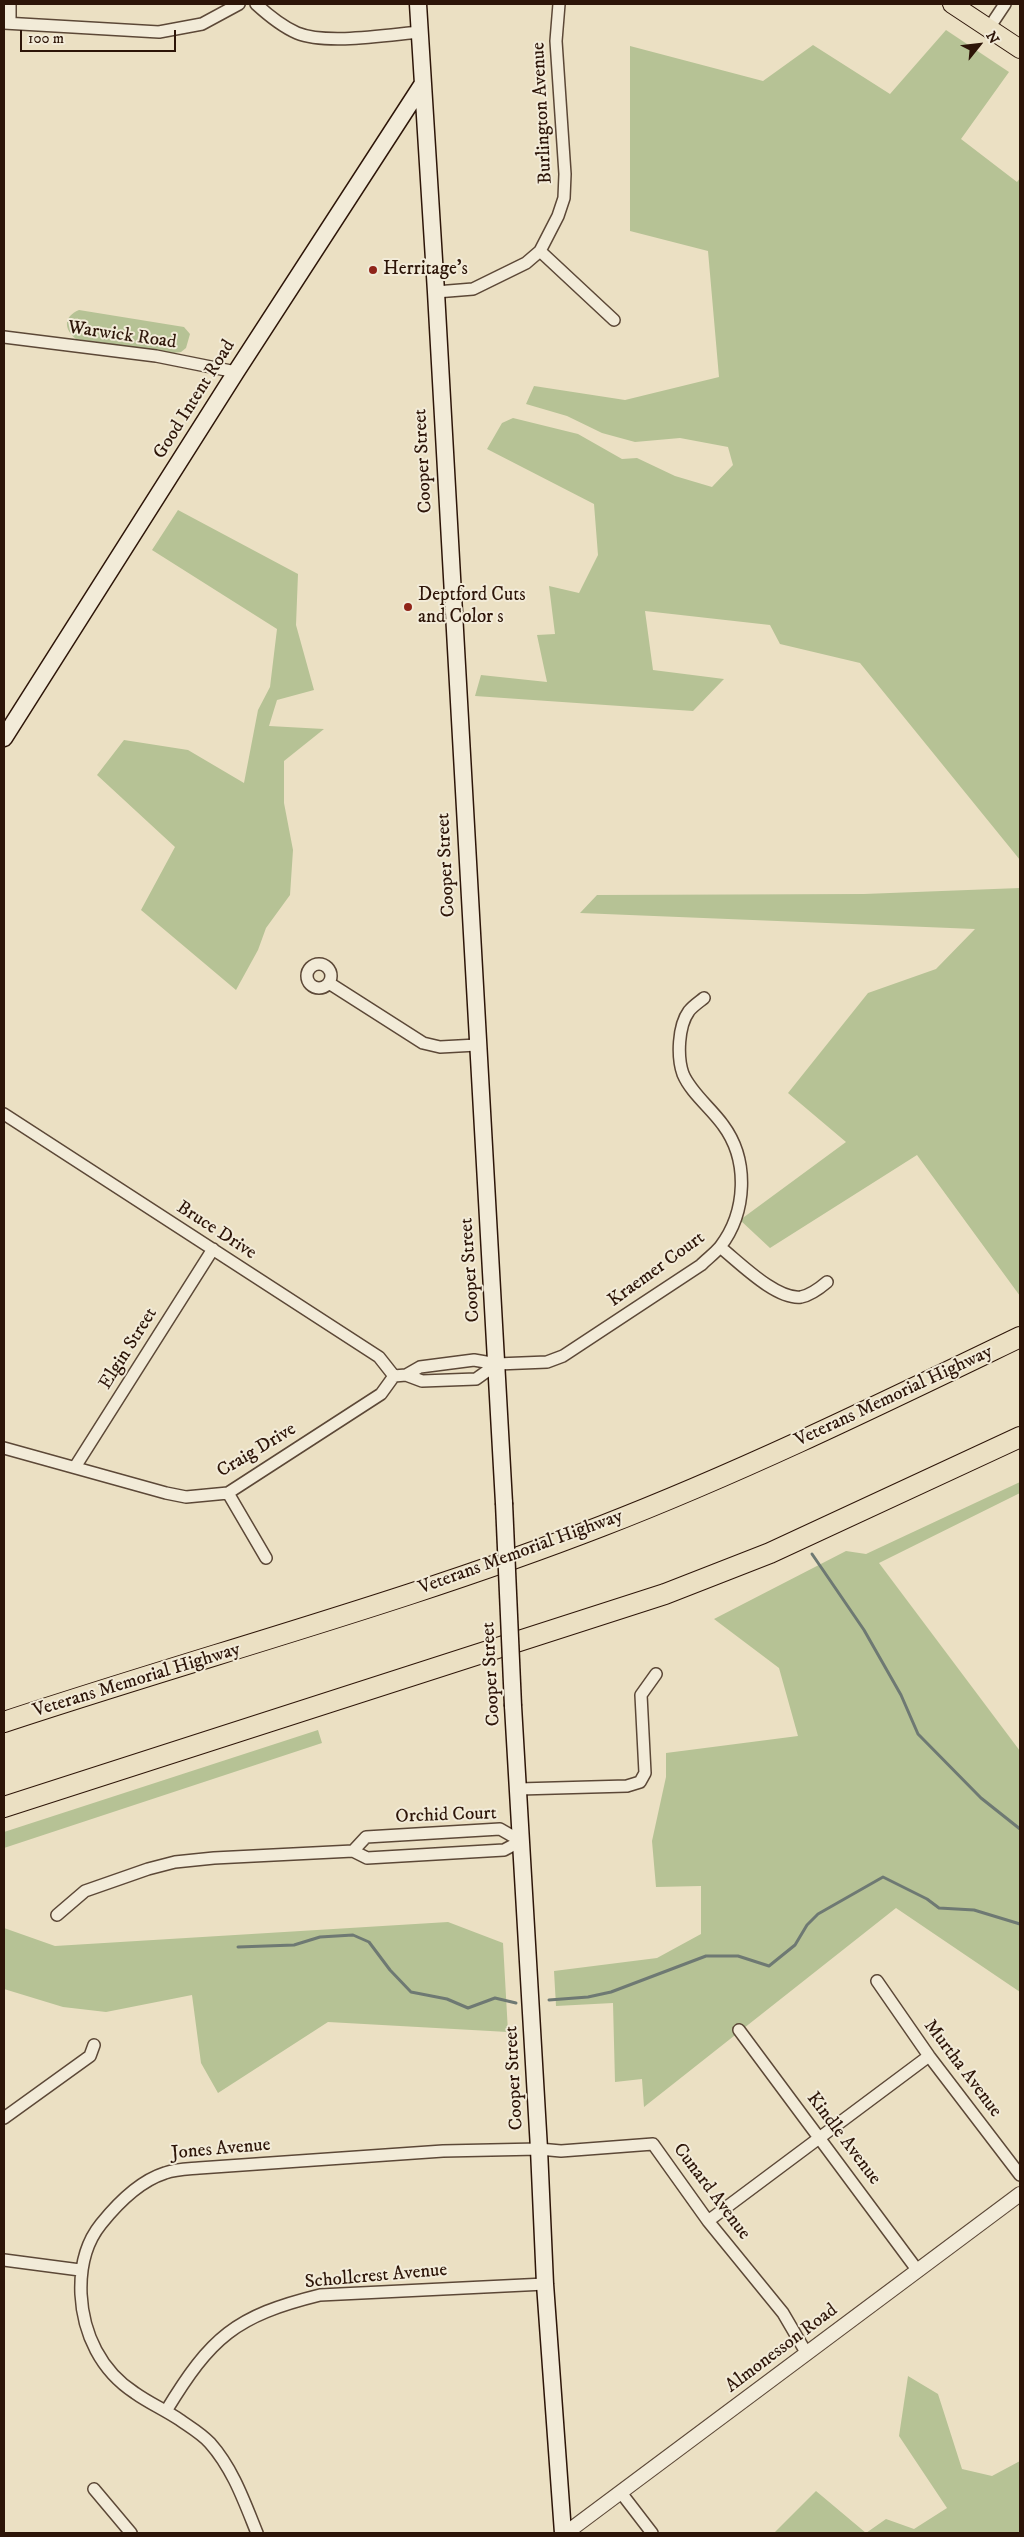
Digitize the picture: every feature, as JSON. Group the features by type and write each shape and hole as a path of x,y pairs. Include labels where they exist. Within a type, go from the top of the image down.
{"highway":[{"name":"Veterans Memorial Highway","path":"4,1722 252,1645 483,1570 602,1526 768,1456 1020,1337"},
{"path":"4,1808 665,1594 770,1553 1020,1437"}],"main road":[{"name":"Cooper Street","path":"418,4 497,1364 513,1706 545,2284 564,2533"},
{"path":"952,4 1020,49"},
{"name":"Good Intent Road","path":"4,738 236,372 422,85"}],"street":[{"path":"10,4 7,23 158,32 202,24 239,4"},
{"path":"256,4 269,16 298,33 319,38 420,32"},
{"name":"Burlington Avenue","path":"436,292 473,289 510,272 540,251 558,216 564,198 565,174 556,28 559,4"},
{"path":"989,28 1005,4"},
{"path":"540,251 614,320"},
{"name":"Warwick Road","path":"4,337 156,356 236,372"},
{"path":"329,983 423,1043 440,1047 477,1045"},
{"name":"Kraemer Court","path":"497,1364 547,1362 563,1356 701,1265 720,1246 738,1210 742,1178 739,1160 733,1140 724,1125 684,1075 678,1049 688,1012 704,998"},
{"name":"Bruce Drive","path":"4,1114 379,1357 394,1376"},
{"path":"720,1246 771,1288 785,1295 800,1297 815,1292 828,1282"},
{"name":"Elgin Street","path":"75,1467 213,1249"},
{"path":"406,1375 420,1367 474,1360 497,1364"},
{"path":"394,1376 406,1375 422,1380 476,1379 497,1364"},
{"name":"Craig Drive","path":"4,1448 166,1493 186,1497 228,1493 381,1394 394,1376"},
{"path":"228,1493 266,1558"},
{"path":"519,1790 628,1786 640,1782 645,1773 646,1760 641,1696 656,1674"},
{"name":"Orchid Court","path":"353,1851 366,1837 500,1829 521,1841"},
{"name":"Orchid Court","path":"57,1915 85,1891 148,1869 175,1862 207,1858 353,1851 366,1858 504,1850 521,1841"},
{"name":"Murtha Avenue","path":"877,1981 929,2056 1020,2175"},
{"name":"Kindle Avenue","path":"739,2030 918,2271"},
{"path":"4,2118 90,2056 94,2045"},
{"path":"708,2220 929,2056"},
{"name":"Cunard Avenue","path":"539,2149 561,2151 653,2144 708,2220 782,2313 807,2354"},
{"name":"Jones Avenue","path":"257,2533 235,2481 209,2441 166,2411 122,2384 104,2363 89,2339 82,2314 80,2270 94,2232 115,2206 141,2186 165,2173 216,2166 443,2151 539,2149"},
{"name":"Almonesson Road","path":"564,2533 622,2494 1020,2194"},
{"path":"4,2260 80,2270"},
{"name":"Schollcrest Avenue","path":"166,2411 194,2366 220,2338 241,2322 286,2304 320,2295 545,2284"},
{"path":"94,2489 131,2533"},
{"path":"622,2494 652,2533"}],"green space":[{"path":"946,30 1009,72 961,139 1017,182 1020,178 1020,860 860,663 780,644 770,625 645,611 653,670 724,679 693,711 475,696 481,675 547,682 537,635 555,634 549,586 579,593 598,555 594,504 487,449 502,423 513,418 578,434 622,459 637,458 675,476 712,487 733,465 728,447 680,438 635,442 602,433 567,416 526,404 534,386 625,400 719,377 708,251 630,231 630,46 763,81 813,45 890,94"},
{"path":"79,310 184,327 190,334 186,348 181,352 173,353 76,339 69,331 67,323 70,316"},
{"path":"178,510 298,574 296,625 314,690 277,700 269,726 324,729 284,761 284,803 293,850 290,895 266,928 258,950 236,990 141,910 175,847 97,775 124,740 188,750 244,783 258,710 270,687 277,629 152,550"},
{"path":"1020,888 1020,1296 917,1155 770,1248 740,1220 846,1142 788,1093 868,993 936,969 975,929 580,913 597,895 864,894"},
{"path":"1020,1482 1020,1493 879,1563 1020,1751 1020,1992 896,1908 644,2107 642,2079 615,2082 613,2003 556,2006 554,1971 657,1958 701,1934 701,1886 656,1887 652,1841 666,1777 666,1753 798,1736 779,1668 714,1619 846,1551 866,1554"},
{"path":"318,1730 322,1743 4,1848 4,1832"},
{"path":"448,1922 503,1943 508,2032 328,2022 218,2093 201,2063 192,1995 106,2012 63,2007 4,1989 4,1928 55,1946"},
{"path":"908,2376 938,2394 962,2469 992,2476 1020,2461 1020,2533 866,2533 886,2519 914,2529 947,2508 899,2436"},
{"path":"816,2491 866,2533 774,2533"}],"waterway":[{"path":"812,1554 864,1630 901,1695 918,1734 981,1798 1020,1829"},
{"path":"549,2000 588,1997 611,1992 706,1956 738,1956 769,1966 795,1945 807,1925 818,1914 883,1877 927,1899 939,1908 974,1910 1020,1924"},
{"path":"238,1947 294,1945 320,1937 353,1935 369,1942 390,1970 411,1992 447,1999 468,2008 495,1998 516,2003"}],"place":[{"name":"Herritage's","path":"373,270"},
{"name":"Deptford Cuts and Color s","path":"408,607"}]}
